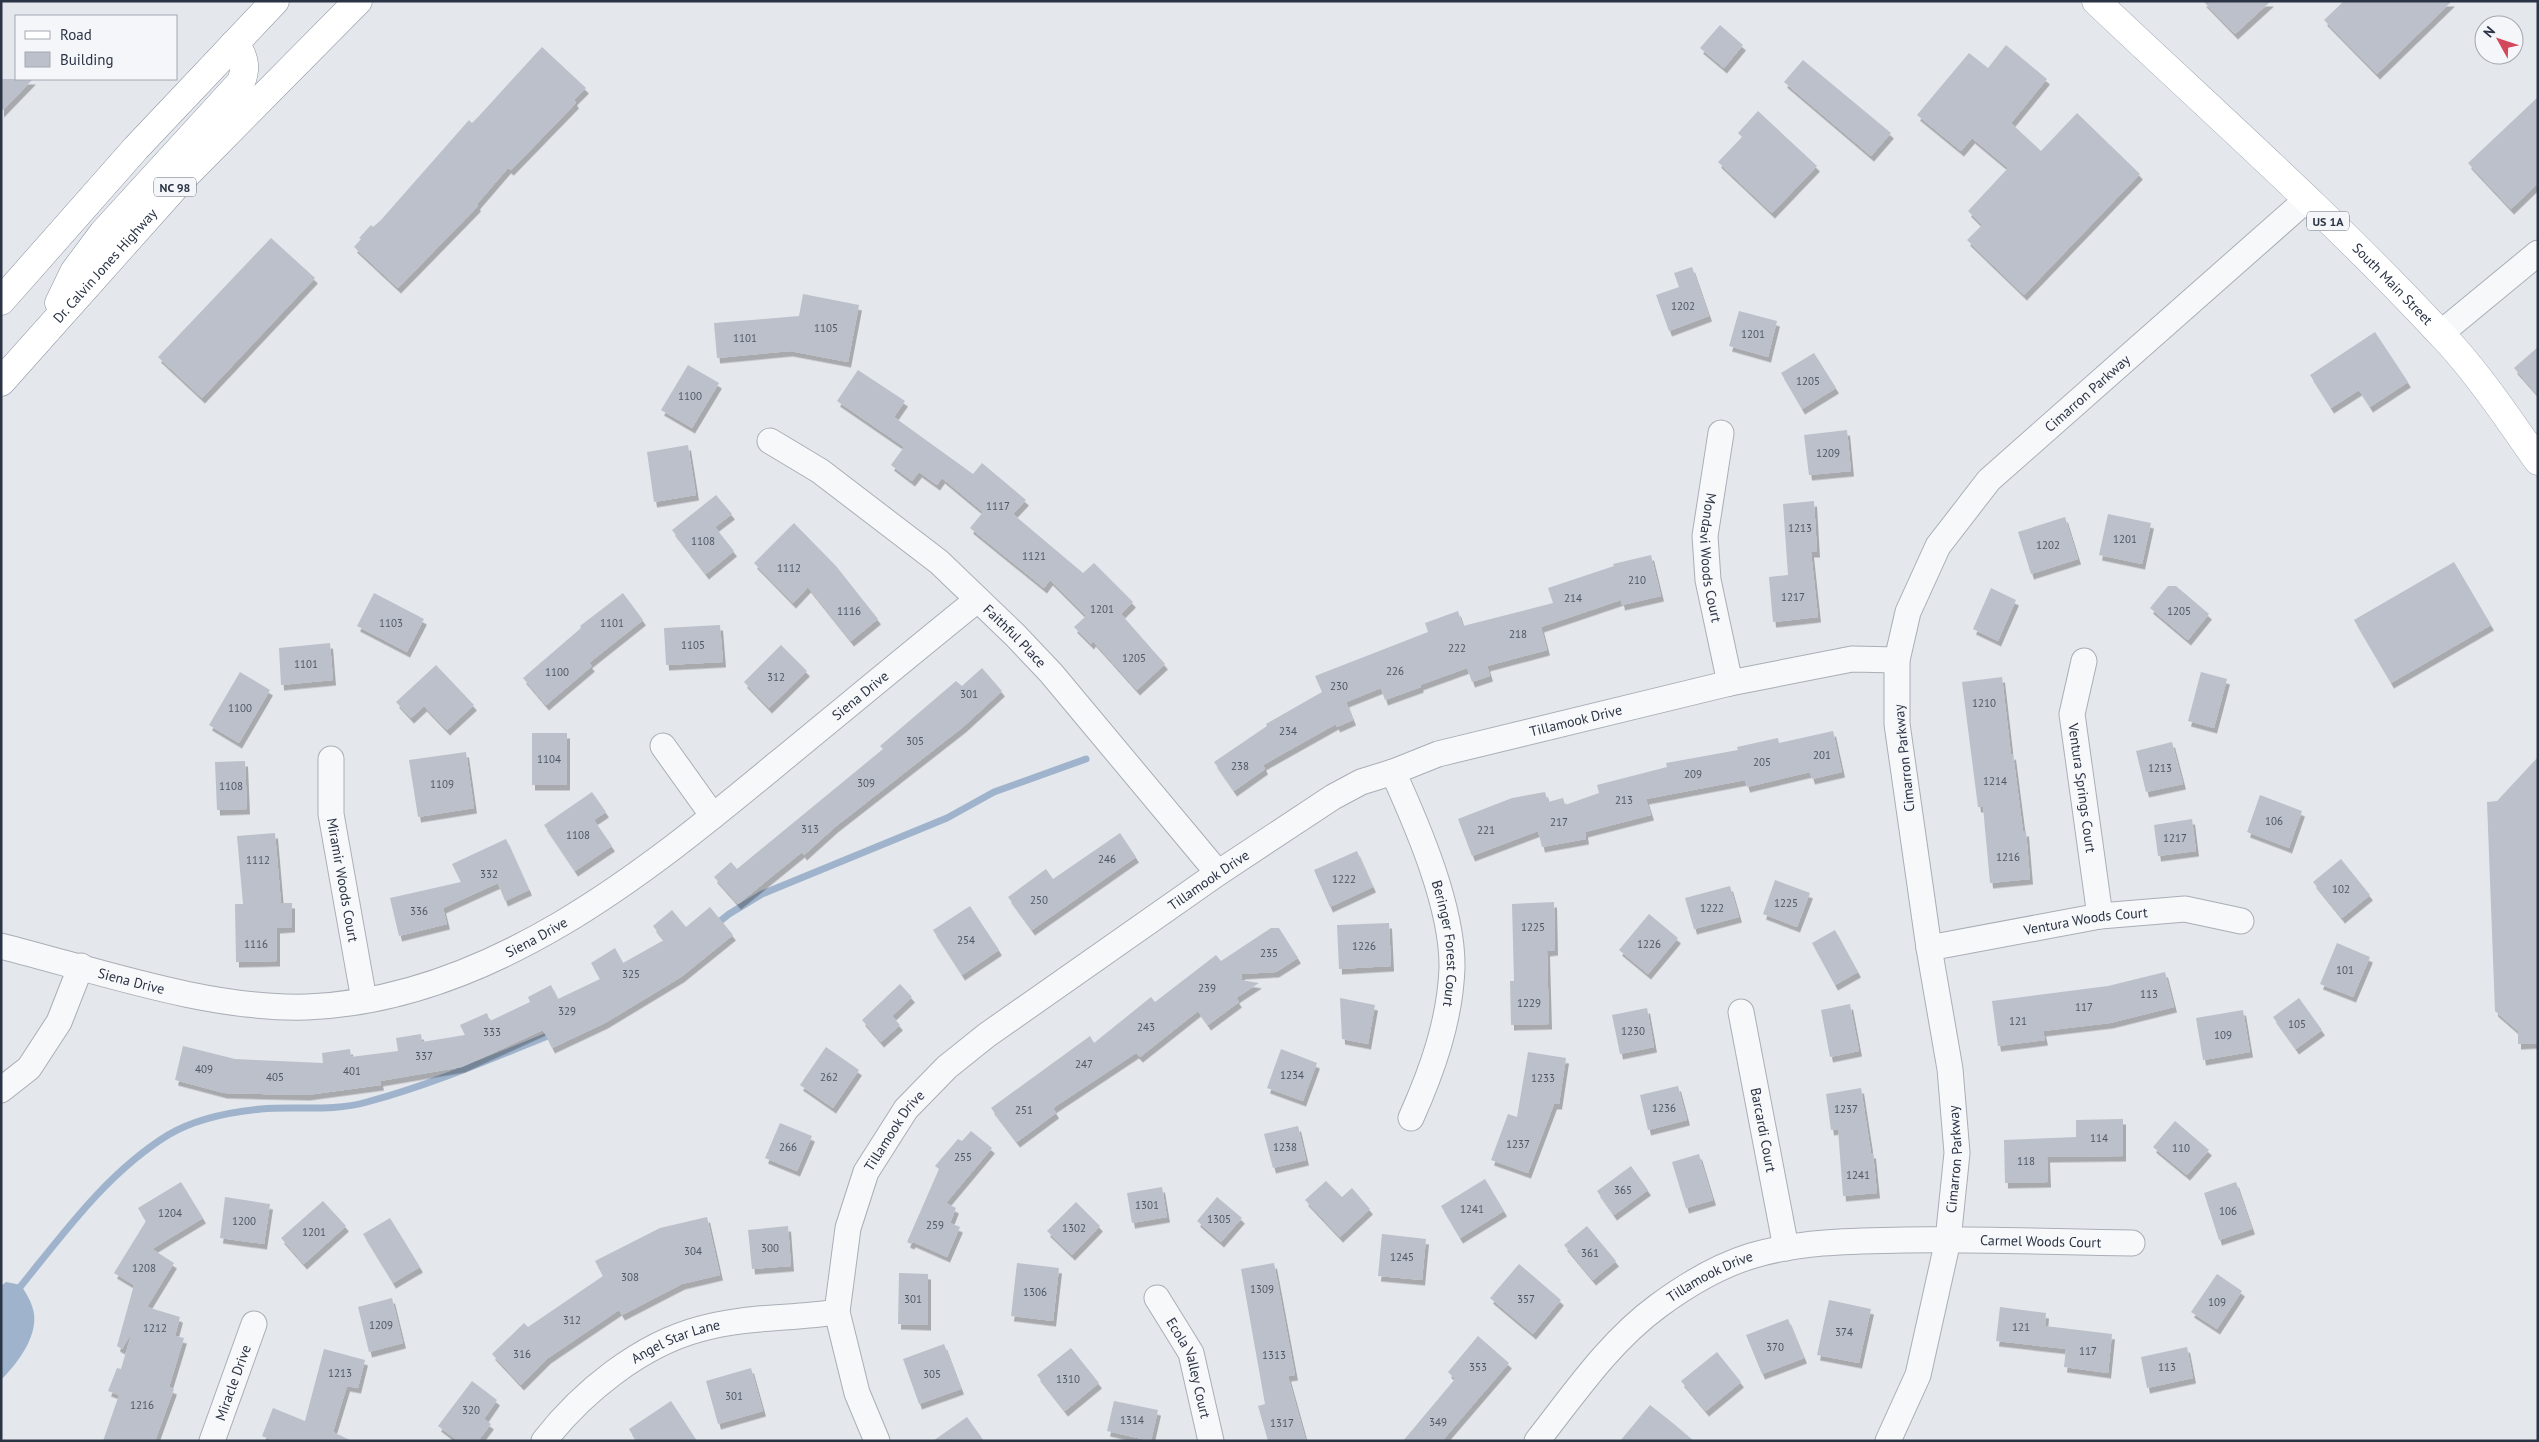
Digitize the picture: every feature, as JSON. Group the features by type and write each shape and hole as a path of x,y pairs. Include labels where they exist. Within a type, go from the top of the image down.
{"main road":[{"path":"1,301 136,148 275,1"},
{"name":"Dr. Calvin Jones Highway","path":"1,382 183,178 358,1"},
{"name":"South Main Street","path":"2096,1 2306,200 2440,333 2511,422 2538,461"},
{"path":"43,335 74,272 103,233 241,82 245,71 244,61 241,52 234,44"}],"street":[{"name":"Cimarron Parkway","path":"1888,1441 1918,1375 1948,1240 1957,1153 1950,1069 1929,948 1897,724 1897,660 1908,612 1938,546 1989,480 2306,200"},
{"path":"2440,333 2538,253"},
{"name":"Mondavi Woods Court","path":"1721,432 1705,536 1708,580 1730,683"},
{"name":"Faithful Place","path":"770,441 820,471 939,562 1051,673 1218,873"},
{"name":"Siena Drive","path":"1,946 193,996 269,1006 307,1007 364,1000 439,980 500,956 558,927 624,884 714,816 977,600"},
{"name":"Tillamook Drive","path":"877,1441 857,1393 837,1312 848,1228 866,1172 906,1109 947,1067 987,1035 1218,873 1333,796 1361,782 1393,772 1438,754 1730,683 1852,659 1897,660"},
{"name":"Ventura Springs Court","path":"2084,661 2072,714 2100,916"},
{"path":"663,746 714,816"},
{"name":"Miramir Woods Court","path":"331,759 331,814 364,1000"},
{"name":"Beringer Forest Court","path":"1393,772 1431,864 1446,920 1452,967 1447,1008 1439,1046 1428,1079 1411,1118"},
{"name":"Ventura Woods Court","path":"1929,948 2100,916 2185,909 2241,921"},
{"path":"1,1090 30,1068 59,1022 81,966"},
{"name":"Barcardi Court","path":"1741,1012 1786,1248"},
{"name":"Tillamook Drive","path":"1537,1441 1615,1343 1658,1306 1710,1274 1750,1256 1786,1248 1857,1241 1948,1240"},
{"name":"Carmel Woods Court","path":"1948,1240 2132,1243"},
{"name":"Ecola Valley Court","path":"1157,1298 1191,1353 1211,1441"},
{"name":"Angel Star Lane","path":"544,1441 564,1417 606,1379 637,1358 678,1336 726,1324 837,1312"},
{"name":"Miracle Drive","path":"212,1441 254,1324"}],"water":[{"path":"6,1282 21,1285 32,1306 34,1326 27,1346 21,1356 1,1380 1,1286"}],"building":[{"path":"2203,1 2271,1 2235,34"},
{"path":"2344,1 2452,1 2377,74 2324,20"},
{"path":"1720,25 1743,45 1724,68 1700,48"},
{"path":"2006,45 2047,79 2011,123 2041,151 2077,113 2140,174 2024,295 1967,240 1982,225 1968,211 2008,168 1972,138 1961,151 1917,115 1969,53 1988,68"},
{"path":"542,47 586,88 574,100 576,103 511,170 508,168 477,204 478,206 398,288 354,247 361,239 359,238 371,225 373,227 381,220 469,120 472,123 479,116"},
{"path":"1803,60 1891,133 1871,156 1784,82"},
{"path":"1,79 32,80 1,112"},
{"path":"2538,97 2538,183 2511,209 2468,163"},
{"path":"1758,111 1817,166 1772,213 1718,162 1742,137 1738,133"},
{"path":"271,238 315,278 202,398 158,357"},
{"path":"1692,267 1709,316 1669,331 1656,295 1679,287 1674,273"},
{"path":"803,294 859,305 848,362 790,351 717,358 714,323 799,316"},
{"path":"1739,311 1777,321 1768,357 1729,346"},
{"path":"2375,332 2408,382 2370,407 2359,390 2331,408 2310,375"},
{"path":"2538,347 2538,395 2514,368"},
{"path":"1814,353 1836,388 1802,409 1781,373"},
{"path":"688,365 719,383 692,428 661,410"},
{"path":"858,370 905,401 894,417 973,474 982,463 1026,500 1013,514 1083,573 1094,563 1133,602 1121,614 1165,664 1137,690 1093,641 1091,644 1074,627 1086,616 1050,580 1044,588 970,528 983,512 942,478 937,485 919,472 912,481 891,465 904,447 837,401"},
{"path":"1847,430 1851,471 1809,475 1804,435"},
{"path":"688,445 696,495 654,502 647,452"},
{"path":"716,495 732,514 715,527 734,551 706,574 672,530"},
{"path":"1814,501 1817,552 1811,552 1818,617 1773,622 1769,577 1788,575 1783,504"},
{"path":"2108,514 2151,523 2142,564 2099,555"},
{"path":"2065,517 2078,559 2031,574 2018,532"},
{"path":"794,523 836,566 878,619 851,641 808,587 793,603 754,563"},
{"path":"1651,555 1661,596 1622,605 1621,600 1541,627 1547,650 1487,666 1490,676 1472,682 1467,668 1385,700 1381,688 1346,702 1353,720 1337,727 1336,724 1263,765 1265,769 1234,791 1214,762 1267,726 1266,724 1322,692 1315,676 1428,632 1425,623 1458,611 1463,626 1553,603 1548,588 1614,566 1613,564"},
{"path":"2454,562 2491,625 2391,683 2354,620"},
{"path":"2168,586 2176,586 2209,614 2188,640 2150,608"},
{"path":"1991,588 2016,600 1998,641 1973,629"},
{"path":"374,593 424,619 407,652 357,626"},
{"path":"623,593 643,620 589,663 592,666 546,705 523,678 581,628 580,626"},
{"path":"720,625 723,662 666,665 664,628"},
{"path":"330,643 333,680 281,685 279,648"},
{"path":"781,645 807,671 769,708 744,682"},
{"path":"436,665 474,705 447,730 424,706 411,718 396,702"},
{"path":"982,668 1002,691 963,727 835,827 804,855 802,852 738,904 714,877 731,862 737,869 883,749 880,746 956,681 962,686"},
{"path":"240,672 270,690 239,743 209,725"},
{"path":"2201,672 2227,679 2214,728 2188,721"},
{"path":"2002,677 2011,755 2013,754 2023,831 2026,831 2030,879 1990,883 1983,807 1978,807 1962,682"},
{"path":"1833,731 1842,772 1812,779 1810,772 1747,787 1745,780 1646,799 1651,815 1585,832 1586,839 1542,847 1538,831 1472,856 1458,819 1512,798 1545,792 1548,802 1563,798 1565,805 1599,793 1597,785 1667,767 1666,763 1738,750 1737,747 1778,738 1779,743"},
{"path":"532,733 567,733 567,785 532,785"},
{"path":"2172,742 2183,784 2146,792 2136,751"},
{"path":"466,752 474,808 418,817 409,760"},
{"path":"2538,757 2538,1043 2518,1044 2518,1031 2495,1011 2487,802 2497,801"},
{"path":"245,761 247,809 217,810 215,762"},
{"path":"592,792 606,812 594,820 612,846 575,871 544,825"},
{"path":"2260,795 2302,811 2289,848 2247,832"},
{"path":"2192,819 2196,851 2158,856 2154,825"},
{"path":"275,833 281,903 292,903 292,927 277,928 277,961 236,962 235,904 243,904 237,836"},
{"path":"1120,833 1136,857 1032,930 1008,897 1046,869 1053,879"},
{"path":"506,839 529,890 505,901 498,883 443,908 447,924 399,936 390,898 461,882 452,864"},
{"path":"1357,851 1373,887 1330,907 1314,870"},
{"path":"2341,859 2370,895 2342,918 2313,882"},
{"path":"1775,880 1810,893 1797,927 1763,914"},
{"path":"1730,886 1739,917 1694,929 1685,898"},
{"path":"1554,902 1555,950 1547,951 1549,1024 1511,1025 1510,981 1514,981 1512,904"},
{"path":"970,906 999,950 962,975 933,930"},
{"path":"710,907 733,935 681,977 605,1023 552,1048 543,1030 462,1067 380,1081 381,1085 307,1095 224,1093 175,1080 183,1046 235,1059 323,1063 322,1053 350,1049 351,1057 398,1051 396,1038 421,1034 422,1042 465,1035 460,1025 487,1013 490,1021 530,1002 528,997 551,985 558,999 600,979 591,963 615,948 623,963 664,940 653,926 672,910 686,927"},
{"path":"1649,914 1678,938 1648,974 1619,950"},
{"path":"1389,923 1391,966 1339,969 1337,925"},
{"path":"1271,928 1279,928 1298,958 1276,972 1242,974 1241,980 1259,983 1236,998 1239,1002 1208,1025 1198,1011 1140,1057 1136,1053 1053,1108 1056,1113 1017,1142 991,1108 1090,1036 1094,1043 1151,997 1155,1002 1216,955 1221,961"},
{"path":"1835,930 1858,972 1835,985 1812,943"},
{"path":"2337,943 2370,957 2353,997 2320,984"},
{"path":"2165,972 2174,1007 2110,1023 2043,1031 2045,1040 1998,1046 1992,1001 2108,986"},
{"path":"900,984 912,997 892,1016 900,1025 881,1042 862,1020"},
{"path":"1340,998 1375,1005 1368,1044 1342,1039"},
{"path":"2299,998 2322,1030 2296,1049 2273,1017"},
{"path":"1850,1004 1859,1051 1830,1057 1821,1010"},
{"path":"1647,1008 1654,1047 1620,1054 1612,1015"},
{"path":"2243,1010 2250,1052 2203,1060 2196,1018"},
{"path":"826,1047 859,1070 833,1108 800,1085"},
{"path":"1281,1049 1317,1063 1303,1101 1267,1088"},
{"path":"1528,1052 1566,1058 1559,1104 1554,1104 1528,1173 1491,1160 1508,1114 1517,1117"},
{"path":"1678,1086 1687,1120 1648,1130 1640,1095"},
{"path":"1861,1088 1871,1153 1873,1153 1877,1193 1843,1196 1838,1129 1831,1130 1826,1094"},
{"path":"2123,1119 2123,1156 2047,1157 2048,1182 2005,1183 2004,1140 2076,1137 2076,1120"},
{"path":"2175,1121 2209,1150 2187,1175 2153,1147"},
{"path":"780,1123 812,1136 797,1171 765,1158"},
{"path":"1298,1126 1306,1160 1273,1168 1264,1134"},
{"path":"971,1131 992,1148 946,1203 956,1208 950,1223 960,1227 947,1257 913,1242 911,1244 907,1242 939,1169 935,1166 958,1139 962,1141"},
{"path":"1699,1154 1713,1200 1686,1208 1672,1162"},
{"path":"1631,1166 1648,1190 1614,1215 1597,1191"},
{"path":"1485,1179 1504,1211 1460,1238 1441,1206"},
{"path":"1326,1181 1342,1197 1352,1188 1370,1209 1340,1237 1305,1200"},
{"path":"181,1182 203,1218 152,1249 174,1263 147,1307 180,1317 175,1336 184,1338 169,1387 174,1389 155,1441 103,1441 119,1395 108,1391 117,1368 121,1369 132,1332 122,1349 117,1346 134,1285 114,1273 146,1221 138,1208"},
{"path":"2236,1182 2252,1229 2219,1240 2204,1193"},
{"path":"1162,1187 1167,1217 1132,1223 1127,1193"},
{"path":"225,1197 270,1204 264,1244 220,1238"},
{"path":"1217,1197 1242,1218 1221,1242 1197,1221"},
{"path":"323,1201 346,1226 304,1264 281,1238"},
{"path":"1076,1202 1100,1226 1072,1255 1047,1231"},
{"path":"707,1217 720,1275 682,1284 622,1315 619,1310 548,1358 521,1385 492,1354 524,1323 528,1327 603,1276 595,1261 660,1228"},
{"path":"390,1218 420,1267 393,1283 363,1234"},
{"path":"788,1226 791,1266 752,1269 748,1230"},
{"path":"1587,1226 1616,1261 1593,1280 1564,1245"},
{"path":"1382,1234 1426,1239 1422,1280 1378,1276"},
{"path":"1017,1263 1059,1268 1053,1321 1011,1316"},
{"path":"1274,1263 1295,1375 1288,1376 1306,1441 1268,1441 1258,1406 1265,1404 1241,1269"},
{"path":"1519,1264 1561,1300 1533,1334 1490,1298"},
{"path":"899,1273 928,1274 928,1325 898,1324"},
{"path":"2217,1274 2242,1291 2217,1329 2191,1312"},
{"path":"392,1298 403,1343 369,1352 358,1307"},
{"path":"1829,1300 1871,1309 1859,1363 1817,1355"},
{"path":"2000,1307 2046,1313 2045,1326 2112,1334 2108,1373 2064,1367 2066,1349 1996,1341"},
{"path":"1788,1319 1804,1358 1762,1374 1746,1335"},
{"path":"1478,1336 1509,1363 1442,1441 1403,1441 1455,1379 1448,1372"},
{"path":"944,1344 961,1389 919,1404 903,1359"},
{"path":"2187,1347 2193,1378 2147,1388 2141,1357"},
{"path":"1071,1348 1099,1383 1065,1411 1037,1375"},
{"path":"324,1349 365,1360 358,1388 347,1386 333,1432 352,1441 274,1441 262,1436 273,1408 305,1421"},
{"path":"1717,1352 1741,1382 1706,1411 1681,1381"},
{"path":"751,1368 763,1411 718,1424 706,1381"},
{"path":"472,1381 497,1400 484,1419 491,1424 478,1441 458,1441 438,1426"},
{"path":"671,1401 697,1441 636,1441 629,1429"},
{"path":"1114,1401 1158,1410 1151,1441 1107,1431"},
{"path":"1650,1405 1674,1424 1694,1441 1620,1441"},
{"path":"967,1417 984,1441 933,1441"}],"waterway":[{"path":"714,926 729,914 762,894 947,818 994,792 1086,759"},
{"path":"16,1292 67,1228 104,1187 145,1151 178,1129 213,1117 249,1110 341,1107 367,1102 438,1079 555,1033"}]}
